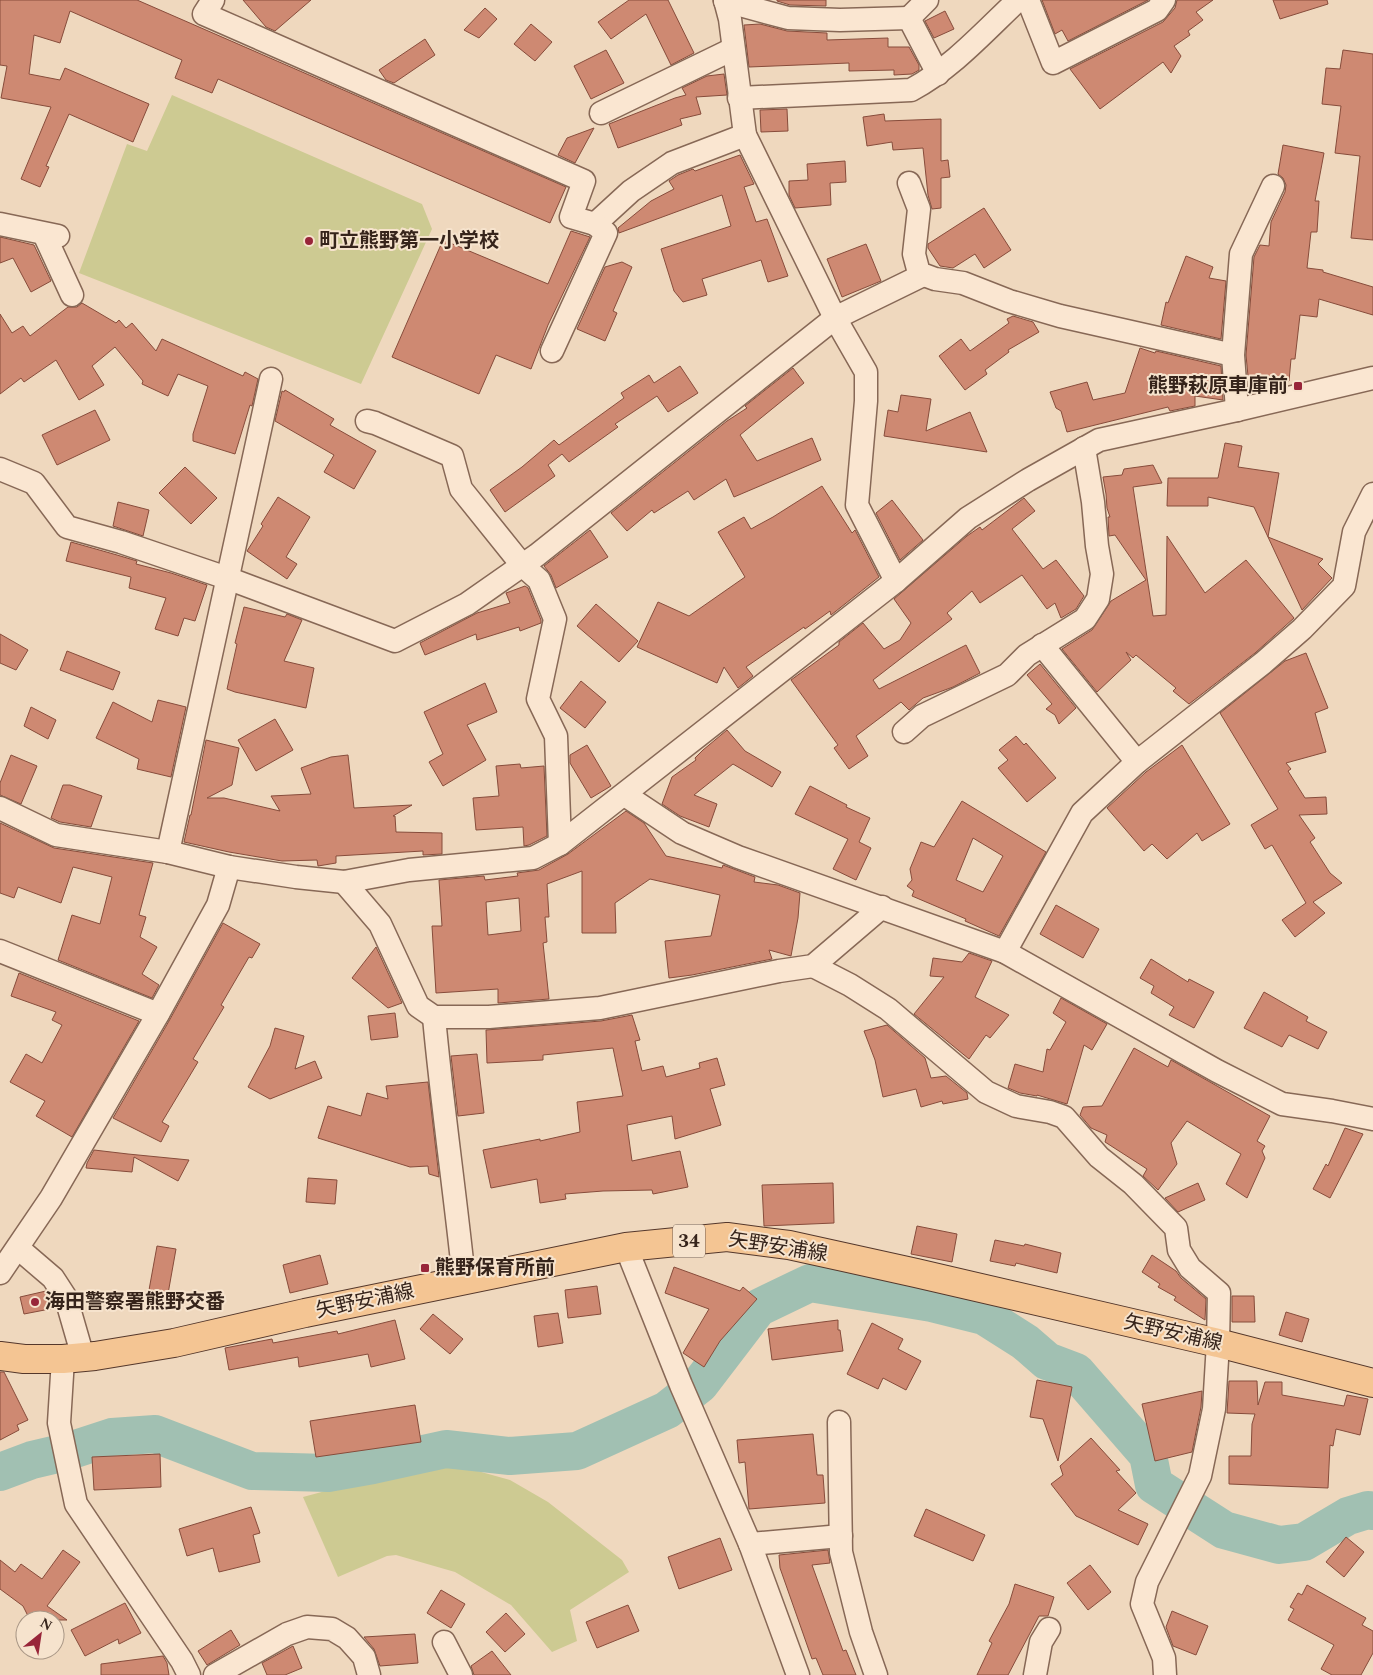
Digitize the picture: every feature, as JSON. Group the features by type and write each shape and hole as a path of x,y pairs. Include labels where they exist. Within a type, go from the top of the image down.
{"main road":[{"name":"矢野安浦線","path":"0,1356 73,1358 174,1343 626,1247 727,1237 789,1245 1218,1343 1373,1383"}],"street":[{"path":"214,0 204,14 584,181 571,217 595,224 606,233 552,350"},
{"path":"725,0 788,18 840,20 909,18 926,0"},
{"path":"725,0 730,18 745,134 835,318 866,372 866,401 857,505 896,581"},
{"path":"740,98 911,90 931,80 958,58 1018,0"},
{"path":"1028,0 1053,63 1157,10 1164,0"},
{"path":"909,18 938,74"},
{"path":"601,113 733,49"},
{"path":"595,224 631,191 672,163 745,134"},
{"path":"909,183 919,210 914,254 916,267 922,275 963,283 1009,301 1060,316 1233,355"},
{"path":"1237,410 1233,355 1242,254 1273,186"},
{"path":"0,224 51,235 72,295"},
{"path":"0,469 34,483 67,527 121,542 227,578 395,640 467,604 522,566 835,318 922,275"},
{"path":"0,808 56,835 168,852 229,867 344,882 410,870 533,858 560,844 624,795 896,581 968,518 1028,480 1084,448 1099,440 1373,378"},
{"path":"168,852 271,379"},
{"path":"367,421 452,456 461,489 522,566 540,580 555,618 538,699 556,736 560,844"},
{"path":"904,732 922,716 1007,675 1027,655 1085,619 1098,599 1102,574 1084,448"},
{"path":"1005,952 1082,814 1137,762 1263,663 1302,628 1344,586 1354,532 1373,494"},
{"path":"1042,645 1137,762"},
{"path":"624,795 682,833 738,857 1005,952 1217,1071 1282,1104 1373,1119"},
{"path":"0,1273 51,1198 158,1014 218,905 229,867"},
{"path":"344,882 380,924 418,1006 434,1017 490,1017 600,1008 779,971 812,966 882,907"},
{"path":"0,951 158,1014"},
{"path":"812,966 850,985 888,1009 986,1092 1016,1106 1050,1112 1064,1117 1099,1158 1133,1184 1176,1228 1179,1250 1190,1268 1219,1293 1214,1409 1200,1476 1147,1582 1142,1604 1164,1658 1165,1675"},
{"path":"434,1017 464,1280"},
{"path":"626,1247 681,1384 750,1544 798,1675"},
{"path":"18,1248 53,1278 66,1298 73,1358 59,1423 76,1504 182,1661 188,1675"},
{"path":"839,1422 841,1552 861,1632 876,1675"},
{"path":"750,1544 841,1536"},
{"path":"215,1675 287,1634 308,1627 332,1629 347,1638 364,1657 370,1675"},
{"path":"1035,1675 1041,1642 1049,1629"},
{"path":"444,1642 461,1675"}],"shaded area":[{"path":"172,95 422,204 432,229 361,384 79,273 127,144 147,151"},
{"path":"430,1463 474,1470 510,1480 548,1502 622,1560 629,1572 570,1610 577,1641 552,1652 511,1605 455,1572 396,1555 387,1556 338,1577 303,1497"}],"building":[{"path":"0,0 137,0 566,187 550,223 218,79 212,93 175,78 182,60 70,11 60,43 34,35 29,74 60,80 65,68 149,104 133,142 69,114 46,166 49,167 40,187 21,179 51,107 1,98 7,66 0,65"},
{"path":"243,0 311,0 275,31 266,27"},
{"path":"629,0 668,0 694,53 671,65 646,14 611,39 598,22"},
{"path":"777,0 826,0 826,6 790,5"},
{"path":"1042,0 1148,0 1068,41 1062,30 1055,34"},
{"path":"1177,0 1213,0 1196,12 1203,20 1188,31 1190,35 1174,46 1181,56 1171,73 1163,62 1100,109 1070,69 1163,22 1175,8"},
{"path":"1273,0 1327,0 1328,4 1280,19"},
{"path":"485,8 497,19 479,38 464,30"},
{"path":"945,11 954,29 934,38 925,21"},
{"path":"531,24 552,42 535,61 514,44"},
{"path":"760,24 787,31 827,33 827,40 888,38 888,47 909,47 919,65 919,70 912,74 894,75 894,70 849,71 849,63 749,67 744,25"},
{"path":"425,39 435,55 394,83 386,80 379,70"},
{"path":"606,50 624,83 591,99 574,66"},
{"path":"1343,50 1373,54 1373,240 1351,238 1360,156 1335,153 1341,106 1322,104 1326,68 1340,69"},
{"path":"724,74 727,95 696,97 701,114 680,119 682,125 618,148 609,124 686,95 682,88 707,76"},
{"path":"787,109 788,131 761,132 760,110"},
{"path":"884,114 885,121 941,119 941,161 948,160 950,177 941,178 941,208 932,209 928,195 923,148 893,150 892,142 867,146 863,117"},
{"path":"594,128 575,163 558,155 567,138"},
{"path":"1283,145 1324,153 1315,201 1319,201 1317,232 1311,232 1307,268 1323,270 1323,272 1373,287 1373,315 1319,299 1317,317 1300,315 1295,359 1291,359 1289,381 1248,376 1246,355 1254,257 1260,245 1269,246 1271,222 1285,192 1286,185 1283,178 1278,174"},
{"path":"740,155 754,184 744,187 756,222 767,219 788,276 768,282 761,260 702,279 707,295 683,302 674,291 661,249 731,226 722,195 619,233 618,228 651,201 674,189 669,181 678,175"},
{"path":"845,161 846,182 830,183 831,205 795,208 789,195 789,181 808,180 807,164"},
{"path":"984,208 1011,250 984,268 975,254 953,268 940,266 928,248 928,244"},
{"path":"571,231 590,237 548,325 531,369 496,355 479,394 392,357 443,240 548,284"},
{"path":"0,237 34,245 51,281 31,292 13,258 0,263"},
{"path":"866,244 881,281 842,297 827,259"},
{"path":"1186,256 1213,267 1209,278 1226,281 1221,339 1161,325 1166,302 1168,303"},
{"path":"622,262 632,267 613,311 617,313 605,341 577,329 605,267"},
{"path":"82,303 116,323 119,320 126,328 132,323 156,351 162,339 243,376 245,372 258,379 252,406 250,405 235,454 193,441 193,434 208,386 178,374 168,396 142,384 143,381 115,347 92,366 104,385 79,400 56,360 24,382 21,378 0,394 0,314 12,333 23,326 30,336 68,307 77,307"},
{"path":"1013,316 1033,322 1039,332 1008,350 1009,352 985,370 987,374 965,390 939,356 961,339 970,351 1009,323 1007,319"},
{"path":"1140,348 1155,353 1156,351 1221,366 1223,400 1195,396 1195,406 1170,411 1168,407 1067,432 1061,411 1056,408 1050,392 1087,382 1093,400 1125,393"},
{"path":"680,366 698,393 668,412 657,396 615,424 618,427 569,462 562,454 548,465 555,476 505,512 490,490 522,467 554,440 559,445 624,398 621,393 649,375 654,383"},
{"path":"793,368 804,383 740,435 757,461 812,438 821,460 734,497 726,479 694,500 688,491 654,513 652,510 627,531 611,513 727,421 747,408 745,406"},
{"path":"285,390 334,419 330,425 376,451 354,489 324,472 334,455 275,421 282,391 284,392"},
{"path":"901,395 931,399 926,431 970,412 987,452 884,436 888,410 898,412"},
{"path":"95,410 110,440 57,465 42,435"},
{"path":"1225,443 1242,446 1238,467 1279,473 1268,537 1254,507 1208,497 1208,506 1167,506 1168,478 1218,478"},
{"path":"1153,465 1162,483 1133,487 1153,616 1166,615 1167,536 1205,593 1246,560 1294,618 1255,653 1189,704 1173,691 1176,688 1136,655 1133,658 1126,652 1131,660 1097,692 1062,649 1092,630 1111,601 1146,580 1115,535 1109,536 1108,517 1110,517 1103,477 1122,475 1124,469"},
{"path":"185,467 217,498 191,524 159,493"},
{"path":"822,486 852,533 855,530 879,577 831,615 830,611 746,667 753,676 738,688 724,667 717,683 637,647 658,602 689,616 745,577 718,532 744,517 751,529"},
{"path":"278,497 310,517 286,557 297,564 287,579 247,551"},
{"path":"1024,498 1035,511 1012,529 1043,569 1056,560 1084,596 1076,609 1061,618 1055,603 1047,609 1022,575 980,603 972,591 947,613 952,619 873,680 879,689 966,645 980,673 953,687 923,698 909,710 901,702 856,736 868,756 849,769 834,748 838,745 791,680 839,645 839,642 863,623 884,649 900,640 911,623 894,599 967,536 980,527 982,530"},
{"path":"892,500 923,540 900,560 876,513"},
{"path":"118,502 149,510 143,536 113,526"},
{"path":"590,530 608,557 556,588 551,575 544,566"},
{"path":"1268,537 1323,559 1318,564 1332,578 1302,610"},
{"path":"71,542 137,561 136,564 207,585 195,621 184,618 178,636 155,629 166,598 129,588 131,577 66,561"},
{"path":"525,586 528,588 541,623 520,631 519,627 477,640 476,634 425,655 420,643 477,613 510,603 506,593"},
{"path":"596,604 638,641 619,662 577,626"},
{"path":"244,607 285,617 287,614 302,620 284,661 314,668 306,708 227,689 237,644 235,643"},
{"path":"0,634 28,650 16,670 0,663"},
{"path":"67,651 120,672 113,690 60,670"},
{"path":"1306,653 1328,708 1315,713 1326,752 1286,763 1291,769 1288,771 1305,798 1326,797 1327,814 1299,815 1315,838 1310,842 1330,873 1342,883 1313,902 1325,913 1295,937 1282,920 1306,903 1272,845 1265,849 1251,825 1278,809 1220,713 1285,661"},
{"path":"1040,664 1076,708 1059,724 1055,715 1046,709 1052,704 1027,675"},
{"path":"581,681 606,702 585,728 560,708"},
{"path":"485,683 497,712 467,725 486,760 443,786 429,762 443,754 424,712"},
{"path":"158,700 186,707 171,777 137,769 139,759 96,738 113,702 152,722"},
{"path":"31,707 56,720 48,739 24,726"},
{"path":"275,719 293,750 256,771 238,740"},
{"path":"727,730 745,751 781,772 772,787 733,764 694,795 717,804 709,827 680,816 662,804 672,777 696,760 695,758 703,750"},
{"path":"1016,736 1024,745 1026,743 1056,778 1027,802 998,768 1008,760 999,750"},
{"path":"206,740 239,748 232,785 207,798 224,798 280,811 271,796 311,794 301,768 331,757 348,755 354,808 412,805 393,816 395,816 396,832 442,833 442,854 423,855 423,851 336,856 336,863 318,866 317,860 282,861 184,842"},
{"path":"587,745 611,786 591,798 570,763 570,755"},
{"path":"1182,745 1230,824 1202,841 1197,833 1167,859 1152,844 1144,851 1107,808 1146,772"},
{"path":"11,755 37,766 21,804 0,795 0,783"},
{"path":"520,764 521,768 544,766 547,836 524,846 523,827 476,830 473,798 499,796 496,766"},
{"path":"63,785 70,785 102,796 91,827 60,822 51,818"},
{"path":"810,786 847,805 846,807 870,818 859,842 871,848 856,880 833,869 848,839 795,814"},
{"path":"962,801 1046,852 999,936 965,921 966,919 912,896 914,891 907,886 912,880 910,869 921,842 934,847","holes":["973,838 1003,856 983,892 956,880"]},
{"path":"626,811 644,823 666,856 722,868 723,865 755,877 754,882 778,885 800,893 798,918 791,956 769,950 772,959 669,978 665,941 711,936 720,895 650,879 615,903 616,933 582,933 582,871 547,884 549,917 545,917 547,942 543,943 549,999 498,1003 498,989 436,993 432,926 442,926 439,880 484,876 485,880 518,876 517,873 539,870 568,854","holes":["519,898 521,931 488,935 486,902"]},
{"path":"0,823 54,848 153,863 139,915 146,917 140,937 157,947 142,974 159,985 152,998 58,960 72,915 100,924 112,877 73,867 61,903 18,887 14,898 0,893"},
{"path":"1056,905 1099,929 1083,958 1040,934"},
{"path":"223,923 260,944 252,958 249,957 221,1005 224,1007 193,1059 198,1062 162,1122 169,1126 161,1142 113,1118"},
{"path":"376,947 402,1003 388,1008 352,978"},
{"path":"969,953 992,961 975,997 1009,1015 990,1038 986,1035 969,1059 914,1014 944,977 930,976 933,958 962,962"},
{"path":"1151,959 1188,982 1189,979 1214,992 1194,1028 1169,1015 1174,1007 1151,993 1154,986 1140,978"},
{"path":"19,973 139,1021 72,1137 36,1116 45,1101 10,1082 26,1054 42,1063 62,1025 52,1020 56,1012 11,996"},
{"path":"1264,992 1308,1017 1306,1021 1327,1032 1318,1049 1289,1035 1282,1047 1244,1028"},
{"path":"1061,998 1107,1024 1092,1050 1084,1045 1067,1104 1037,1095 1020,1093 1008,1088 1015,1064 1043,1072 1047,1049 1050,1050 1066,1022 1053,1013"},
{"path":"395,1013 398,1037 371,1040 368,1016"},
{"path":"632,1015 640,1040 635,1041 642,1071 663,1066 666,1077 700,1068 699,1063 717,1058 725,1085 710,1089 721,1125 675,1139 672,1116 627,1125 632,1161 680,1151 688,1187 653,1194 652,1190 565,1194 566,1199 540,1203 537,1179 491,1188 483,1150 540,1139 540,1141 580,1132 577,1102 623,1096 613,1048 543,1055 543,1060 487,1063 486,1030 601,1021"},
{"path":"887,1025 925,1058 931,1078 946,1076 967,1093 968,1099 943,1104 942,1101 921,1107 916,1089 883,1097 875,1060 864,1031"},
{"path":"275,1028 304,1036 295,1069 315,1061 322,1078 270,1099 248,1087 270,1046"},
{"path":"1134,1048 1168,1067 1171,1060 1270,1116 1257,1141 1265,1146 1262,1151 1265,1158 1247,1198 1226,1184 1241,1154 1187,1121 1171,1143 1177,1164 1158,1190 1143,1176 1147,1169 1105,1142 1107,1135 1091,1128 1080,1115 1083,1107 1102,1106"},
{"path":"477,1054 484,1113 458,1116 451,1056"},
{"path":"428,1082 439,1177 429,1174 428,1166 410,1167 318,1138 328,1106 361,1116 367,1093 388,1099 386,1086"},
{"path":"1345,1128 1363,1134 1330,1198 1313,1189 1326,1164 1328,1166"},
{"path":"94,1150 189,1160 178,1181 134,1157 132,1172 86,1168"},
{"path":"308,1178 337,1180 335,1204 306,1202"},
{"path":"833,1183 834,1223 764,1226 762,1185"},
{"path":"1198,1183 1205,1200 1178,1212 1165,1198"},
{"path":"917,1226 957,1234 952,1262 911,1254"},
{"path":"995,1240 1024,1246 1025,1244 1061,1253 1057,1273 1016,1263 1015,1266 990,1261"},
{"path":"157,1246 176,1249 166,1305 147,1301"},
{"path":"320,1255 328,1284 290,1293 283,1265"},
{"path":"1152,1255 1176,1271 1181,1278 1206,1299 1205,1320 1174,1300 1176,1297 1158,1287 1160,1284 1142,1272"},
{"path":"674,1267 740,1291 743,1287 757,1299 720,1341 704,1367 683,1353 709,1309 665,1293"},
{"path":"597,1286 601,1314 568,1318 565,1290"},
{"path":"46,1291 55,1308 24,1314 20,1297"},
{"path":"1232,1296 1254,1296 1255,1322 1232,1322"},
{"path":"1286,1312 1309,1319 1302,1342 1279,1335"},
{"path":"558,1313 563,1343 538,1347 534,1316"},
{"path":"433,1314 463,1339 450,1354 420,1329"},
{"path":"395,1320 405,1359 371,1367 368,1354 299,1367 298,1357 229,1370 225,1348 272,1339 273,1343 337,1331 338,1334"},
{"path":"838,1320 838,1330 840,1330 843,1351 772,1360 768,1329"},
{"path":"872,1323 903,1339 898,1349 921,1361 906,1390 883,1378 878,1389 847,1374"},
{"path":"0,1372 4,1372 28,1420 17,1425 19,1430 0,1440"},
{"path":"1037,1380 1072,1387 1058,1461 1043,1419 1030,1417"},
{"path":"1229,1381 1257,1381 1258,1405 1265,1382 1282,1382 1282,1395 1344,1406 1347,1395 1368,1399 1360,1435 1336,1429 1333,1446 1330,1445 1328,1488 1229,1484 1229,1456 1251,1456 1252,1424 1255,1414 1227,1413"},
{"path":"1202,1391 1201,1407 1192,1452 1155,1461 1142,1404"},
{"path":"415,1405 421,1442 316,1457 310,1421"},
{"path":"813,1434 817,1475 823,1475 825,1503 749,1509 745,1462 739,1463 737,1440"},
{"path":"1091,1438 1120,1470 1116,1471 1136,1493 1118,1510 1148,1524 1138,1545 1076,1516 1051,1484 1063,1475 1060,1466"},
{"path":"160,1454 161,1487 94,1490 92,1457"},
{"path":"251,1507 260,1533 253,1535 260,1562 219,1572 213,1548 187,1556 179,1529"},
{"path":"926,1509 985,1535 973,1561 914,1536"},
{"path":"1346,1537 1364,1552 1344,1577 1326,1562"},
{"path":"720,1538 732,1570 679,1589 668,1557"},
{"path":"63,1550 80,1562 47,1606 53,1610 25,1610 23,1606 0,1589 0,1560 15,1572 21,1564 42,1579"},
{"path":"828,1550 830,1563 812,1565 843,1651 846,1650 856,1675 823,1675 816,1658 812,1659 780,1568 779,1555"},
{"path":"1090,1565 1111,1592 1088,1610 1067,1583"},
{"path":"1015,1584 1054,1597 1048,1616 1039,1616 1008,1675 977,1675 992,1643 989,1641 1009,1604"},
{"path":"1307,1585 1366,1618 1362,1625 1373,1631 1373,1653 1361,1675 1332,1675 1321,1669 1334,1645 1288,1620 1294,1609 1290,1607 1298,1593 1302,1595"},
{"path":"441,1590 465,1604 451,1628 427,1613"},
{"path":"125,1603 141,1633 119,1644 118,1639 85,1656 71,1630"},
{"path":"628,1605 639,1631 597,1648 586,1622"},
{"path":"1172,1611 1208,1626 1196,1655 1173,1646 1166,1627"},
{"path":"506,1613 525,1634 505,1652 486,1632"},
{"path":"231,1630 240,1645 207,1665 198,1651"},
{"path":"415,1634 418,1663 380,1666 374,1649 364,1637"},
{"path":"293,1646 302,1668 285,1675 267,1675 262,1663"},
{"path":"492,1651 511,1675 474,1675 471,1666"},
{"path":"163,1656 167,1663 169,1675 101,1675 101,1664"}],"waterway":[{"path":"0,1472 32,1460 66,1452 112,1437 155,1434 252,1471 328,1473 446,1449 510,1456 577,1451 667,1410 700,1384 758,1308 810,1283 932,1303 984,1316 1025,1342 1047,1361 1076,1372 1148,1455 1154,1485 1224,1530 1279,1545 1304,1542 1348,1516 1368,1510 1373,1511"}],"place":[{"name":"町立熊野第一小学校","path":"309,241"},
{"name":"熊野萩原車庫前","path":"1298,386"},
{"name":"熊野保育所前","path":"425,1268"},
{"name":"海田警察署熊野交番","path":"35,1302"}]}
